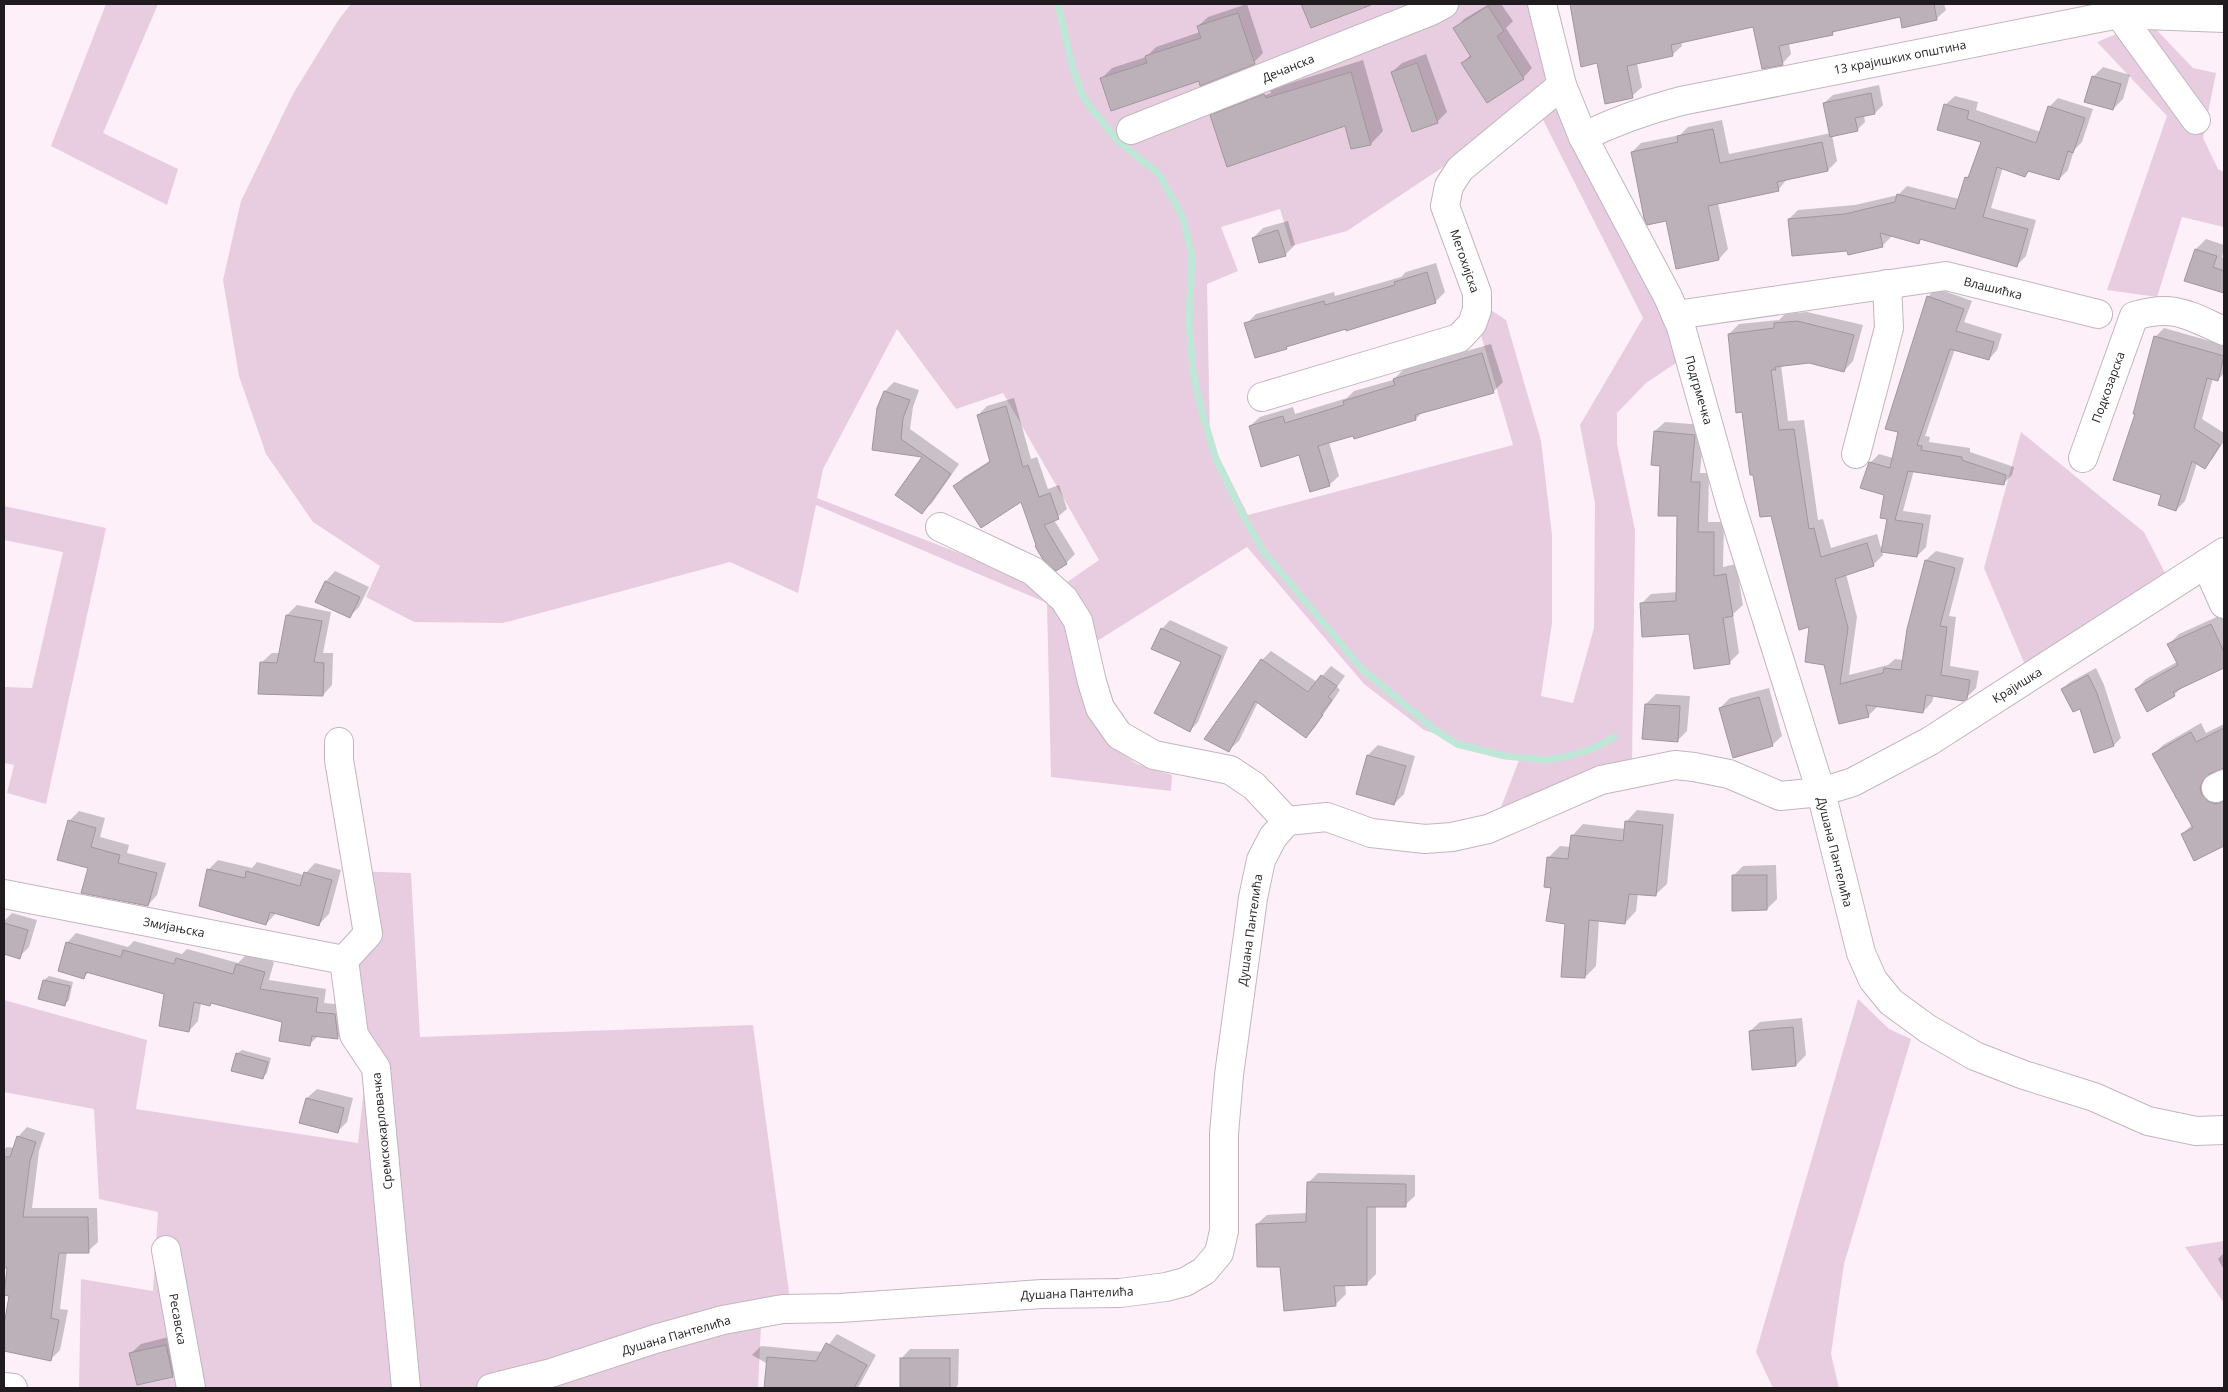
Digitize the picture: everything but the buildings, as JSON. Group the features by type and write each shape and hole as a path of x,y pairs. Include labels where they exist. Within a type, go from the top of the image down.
{"street":[{"name":"Дечанска","path":"1131,130 1431,11 1444,4"},
{"name":"Подгрмечка","path":"1542,4 1562,85 1583,137 1676,315 1697,381 1730,502 1821,792"},
{"name":"13 крајишких општина","path":"1583,137 1640,112 1681,101 2119,14 2224,18"},
{"path":"2119,14 2196,120"},
{"name":"Метохијска","path":"1262,398 1458,338 1472,324 1477,310 1477,292 1445,206 1449,186 1460,169 1562,85"},
{"name":"Влашићка","path":"1676,315 1946,276 2098,314"},
{"path":"1856,454 1889,328 1887,284"},
{"name":"Подкозарска","path":"2083,458 2134,316 2155,310 2181,311 2224,331"},
{"path":"940,527 1034,571 1064,599 1078,621 1100,708 1118,735 1154,755 1230,770 1254,786 1287,821"},
{"name":"Крајишка","path":"1821,792 1853,782 1930,741 2215,558 2224,604"},
{"path":"339,742 339,760 368,934 344,960"},
{"name":"Душана Пантелића","path":"491,1388 550,1373 654,1339 714,1322 783,1309 840,1308 1042,1294 1120,1293 1166,1287 1185,1282 1204,1272 1219,1253 1224,1231 1224,1134 1229,1075 1255,889 1261,860 1273,837 1287,821 1327,817 1371,833 1425,840 1452,837 1488,829 1601,780 1675,765 1729,774 1780,796 1821,792 1861,953 1873,980 1891,1002 1928,1029 1974,1056 2024,1075 2094,1097 2148,1121 2196,1131 2224,1130"},
{"name":"Змијањска","path":"4,894 344,960"},
{"name":"Сремскокарловачка","path":"344,960 354,1035 376,1068 406,1388"},
{"name":"Ресавска","path":"166,1250 191,1388"},
{"path":"4,1387 13,1388"}],"shaded area":[{"path":"106,4 158,4 103,133 178,169 167,205 51,146"},
{"path":"351,4 1529,4 1544,68 1551,85 1443,167 1347,231 1291,246 1280,209 1221,227 1238,271 1207,284 1210,439 1248,515 1513,445 1477,321 1485,306 1506,320 1541,441 1552,535 1552,623 1541,696 1573,703 1594,628 1595,503 1580,425 1643,318 1540,114 1557,99 1682,359 1646,383 1617,413 1617,444 1635,530 1632,763 1500,810 1519,760 1424,730 1364,684 1247,547 1094,643 1063,585 1099,560 1003,393 956,409 897,329 823,469 817,498 1052,589 1068,613 1092,715 1107,743 1137,764 1172,775 1171,791 1051,777 1047,603 816,505 798,593 730,562 503,623 414,622 366,597 380,566 313,522 266,454 239,376 223,280 241,201 293,94 339,19"},
{"path":"2148,21 2193,68 2216,73 2203,138 2218,169 2224,172 2224,227 2182,217 2157,297 2107,290 2167,116 2097,42"},
{"path":"2021,432 2144,532 2167,577 2025,665 1984,568"},
{"path":"4,506 106,528 46,804 7,793 14,765 4,763 4,687 32,688 63,552 4,540"},
{"path":"351,871 411,873 420,1037 753,1025 790,1300 762,1305 758,1388 79,1388 81,1279 153,1291 158,1212 99,1199 94,1109 4,1092 4,1000 147,1040 136,1109 358,1143 366,1070"},
{"path":"1858,999 1889,1029 1911,1039 1844,1264 1831,1354 1839,1388 1773,1388 1756,1352"},
{"path":"2224,1241 2224,1303 2185,1247"}],"waterway":[{"path":"1058,4 1072,65 1081,92 1088,104 1118,141 1159,174 1183,218 1192,256 1189,322 1193,372 1201,409 1216,459 1245,519 1264,552 1362,669 1435,730 1457,744 1505,756 1546,760 1592,749 1614,737"}]}
